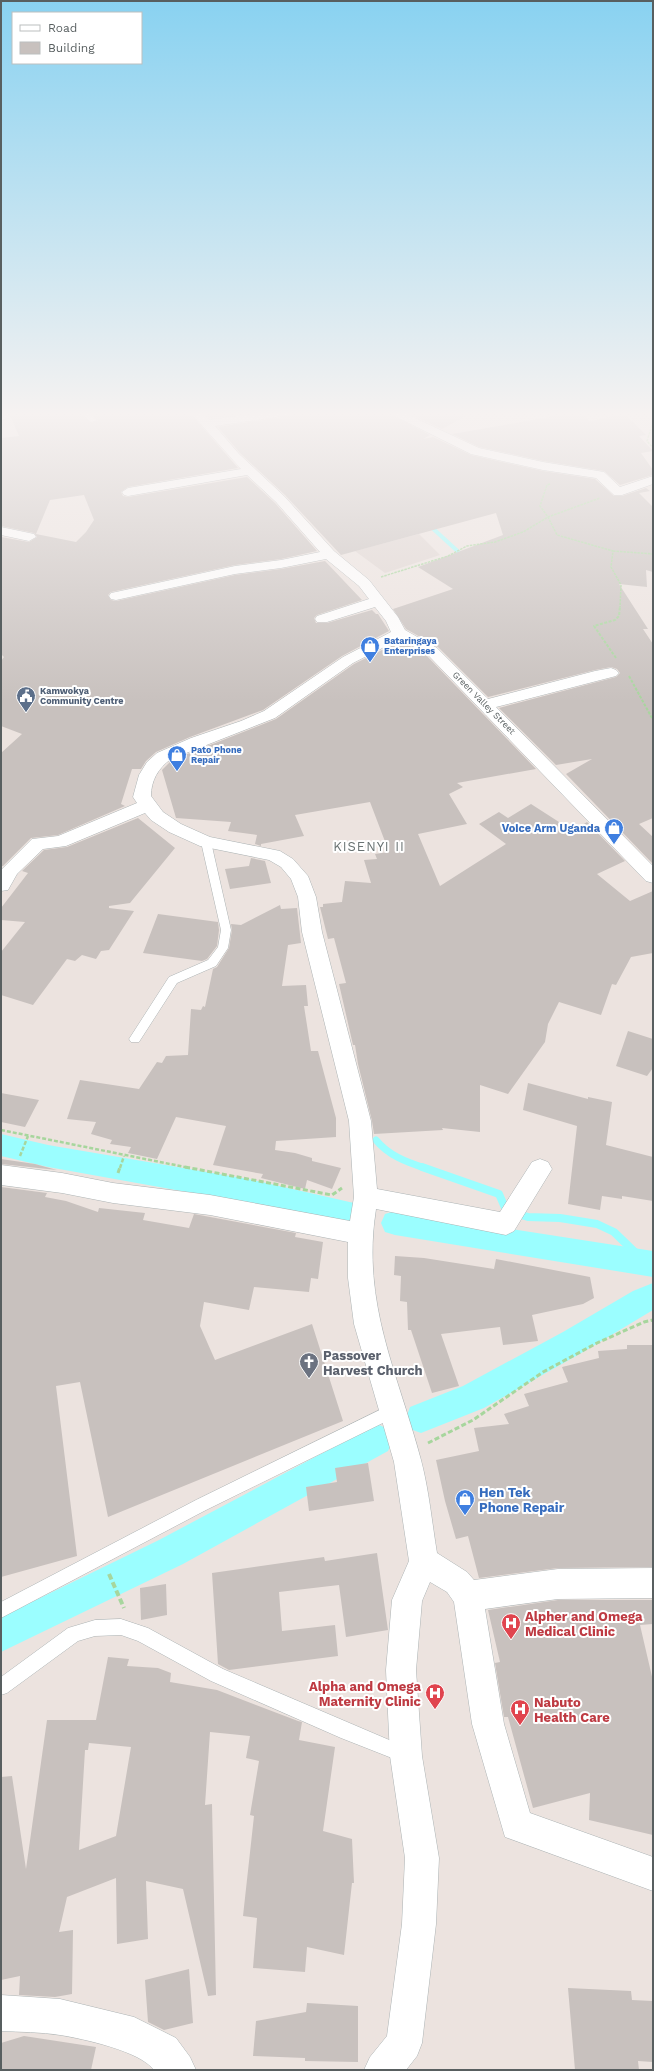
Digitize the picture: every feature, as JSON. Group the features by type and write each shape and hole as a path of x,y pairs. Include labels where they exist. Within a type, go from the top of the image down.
{"street":[{"path":"289,509 329,554 364,583 379,601 399,633 386,642 350,659 318,680 295,700 258,720 191,744 162,757 149,771 142,788 142,797 147,805 158,816 175,828 206,842 274,855 287,864 299,876 307,898 312,932 360,1121 366,1197 360,1234 360,1278 367,1324 406,1455 424,1562 407,1600 401,1670 406,1756 422,1858 418,1924 404,2043 383,2070"},
{"path":"1,531 30,537"},
{"path":"116,596 234,570 281,564 329,554"},
{"path":"322,619 379,601"},
{"name":"Green Valley Street","path":"399,633 432,651 487,704 653,876"},
{"path":"487,704 520,698 588,677 611,673"},
{"path":"1,886 10,870 38,843 60,842 147,805"},
{"path":"366,1197 506,1224 540,1169"},
{"path":"1,1175 62,1183 113,1193 210,1205 360,1234"},
{"path":"424,1562 457,1582 468,1596 488,1724 517,1825 653,1874"},
{"path":"468,1596 558,1584 653,1583"},
{"path":"1,2013 60,2017 134,2036 163,2051 177,2070"}],"lane":[{"path":"135,1039 173,980 212,963 222,948 226,930 206,842"},
{"path":"1,1610 201,1505 392,1411"},
{"path":"1,1687 74,1634 95,1628 121,1627 142,1634 236,1683 347,1732 406,1756"}],"path":[{"path":"542,509 557,535 613,551 653,554"},
{"path":"364,583 448,556 467,546 495,542 523,532 548,517 571,509"},
{"path":"603,624 615,620 619,616 621,585 611,568 613,551"},
{"path":"1,1130 124,1156 332,1194 364,1174"},
{"path":"19,1159 28,1136"},
{"path":"118,1175 124,1156"},
{"path":"406,1455 473,1420 543,1372 597,1343 644,1322 653,1320"},
{"path":"102,1557 120,1596"}],"shaded area":[{"path":"419,534 440,555 385,573 355,551"}],"building":[{"path":"1,509 46,509 36,534 76,542 86,532 94,520 89,509 280,509 317,551 281,559 235,565 111,592 108,595 111,600 116,601 235,575 325,561 362,600 317,615 314,618 316,623 327,623 372,610 378,614 389,631 342,656 263,710 190,737 156,752 146,761 141,769 132,769 121,804 125,806 58,835 31,838 3,866 1,866 1,753 22,734 1,726 1,661 4,657 1,654 1,537 29,542 37,537 34,533 1,526"},
{"path":"298,509 653,509 653,572 646,570 647,587 619,584 648,629 643,629 653,644 653,818 639,824 653,837 653,864 566,774 592,759 556,765 499,708 616,677 620,673 617,669 611,667 595,670 488,697 438,647 406,629 393,609 453,589 418,567 503,535 496,513 341,555"},
{"path":"400,641 426,655 536,769 457,783 463,787 449,794 467,824 418,834 440,886 506,844 479,824 499,812 508,818 531,804 573,831 587,822 625,861 597,874 630,901 653,891 653,953 631,957 616,985 612,984 601,1015 559,1002 548,1024 545,1042 508,1094 480,1085 480,1132 442,1128 443,1130 374,1134 355,1045 353,1045 339,984 346,983 334,938 328,939 320,907 323,907 323,904 342,902 345,881 371,883 364,860 377,859 375,854 389,852 370,802 295,815 304,836 261,844 261,846 255,844 257,835 228,831 231,822 176,818 162,770 172,760 276,719 354,664"},
{"path":"138,818 175,848 130,903 109,906 109,908 134,911 109,950 101,951 96,959 82,955 75,961 67,959 33,1005 1,995 1,952 25,922 1,920 1,908 28,873 22,871 44,850 67,847"},
{"path":"251,858 265,861 271,883 230,889 225,869 249,866"},
{"path":"280,905 281,909 297,908 301,943 288,945 282,986 306,985 308,1006 304,1006 311,1051 318,1051 336,1118 336,1137 276,1141 275,1150 295,1153 312,1158 312,1161 341,1168 332,1189 307,1180 305,1189 261,1178 263,1174 213,1165 226,1126 176,1117 157,1159 128,1153 131,1147 110,1144 112,1140 91,1134 96,1122 67,1119 80,1080 139,1089 157,1062 162,1063 166,1056 188,1055 191,1009 201,1010 203,1006 205,1007 213,969 217,967 229,948 232,930 231,924 241,925"},
{"path":"158,914 218,922 219,930 217,946 207,959 202,961 143,953"},
{"path":"628,1031 653,1039 653,1068 647,1076 616,1066"},
{"path":"528,1083 588,1099 588,1097 612,1102 606,1145 653,1157 653,1201 622,1196 622,1199 602,1196 600,1210 568,1204 577,1126 523,1110"},
{"path":"1,1093 39,1100 25,1127 1,1122"},
{"path":"1,1159 35,1164 57,1170 1,1164"},
{"path":"1,1187 47,1193 45,1197 66,1201 98,1212 99,1208 145,1213 143,1220 189,1228 194,1214 296,1233 295,1237 323,1242 318,1279 311,1278 309,1292 254,1287 249,1310 204,1302 200,1326 215,1360 312,1324 343,1421 108,1517 80,1382 56,1386 77,1556 1,1577"},
{"path":"395,1256 424,1258 494,1269 496,1259 590,1277 594,1298 583,1304 532,1315 538,1341 503,1345 500,1327 441,1334 459,1386 432,1393 411,1330 408,1330 407,1302 400,1301 401,1276 394,1275"},
{"path":"627,1345 653,1345 653,1567 558,1568 479,1578 468,1536 456,1539 445,1501 436,1460 479,1451 474,1428 509,1424 504,1414 529,1406 524,1394 568,1382 562,1367 599,1358 598,1351 627,1349"},
{"path":"368,1463 374,1501 309,1511 306,1487 337,1482 335,1468"},
{"path":"377,1553 388,1630 346,1637 339,1585 279,1592 282,1631 335,1625 338,1656 229,1670 218,1664 212,1573 324,1557 325,1561"},
{"path":"166,1584 167,1615 141,1620 140,1588"},
{"path":"558,1600 653,1600 653,1624 640,1625 653,1681 653,1835 589,1820 590,1793 533,1808 508,1717 504,1717 495,1663 500,1662 488,1610"},
{"path":"108,1657 129,1659 127,1666 158,1668 171,1673 170,1682 217,1690 302,1722 299,1740 335,1747 323,1831 352,1839 354,1883 352,1883 344,1955 307,1947 305,1972 253,1968 257,1918 243,1916 254,1816 250,1815 259,1761 246,1758 250,1736 210,1732 205,1805 212,1804 216,1995 208,1996 183,1889 146,1881 148,1939 117,1944 116,1878 67,1897 59,1932 73,1930 72,1994 55,1997 19,1995 20,1976 1,1980 1,1777 12,1776 26,1869 47,1720 96,1720","holes":["89,1743 131,1747 116,1836 79,1850 85,1750 88,1750"]},
{"path":"189,1969 193,2023 164,2030 148,2022 145,1980"},
{"path":"568,1988 631,1991 632,2000 653,2001 653,2062 638,2061 639,2070 575,2070"},
{"path":"307,2003 358,2006 358,2062 305,2061 305,2058 253,2056 256,2021 306,2012"},
{"path":"24,2036 96,2047 91,2070 1,2070 1,2043"}],"waterway":[{"path":"428,524 464,557"},
{"path":"376,1140 392,1154 425,1168"},
{"path":"1,1145 48,1156 248,1191 354,1215"},
{"path":"422,1167 499,1194 506,1210 528,1217 560,1218 597,1224 614,1232 644,1261"},
{"path":"395,1223 653,1264"},
{"path":"421,1418 473,1397 573,1342 643,1300 653,1296"},
{"path":"1,1635 171,1552 377,1440"}],"place":[{"name":"Bataringaya Enterprises","path":"370,663"},
{"name":"Kamwokya Community Centre","path":"26,713"},
{"name":"Pato Phone Repair","path":"177,772"},
{"name":"Voice Arm Uganda","path":"614,845"},
{"name":"Passover Harvest Church","path":"309,1379"},
{"name":"Hen Tek Phone Repair","path":"465,1516"},
{"name":"Alpher and Omega Medical Clinic","path":"511,1640"},
{"name":"Alpha and Omega Maternity Clinic","path":"435,1710"},
{"name":"Nabuto Health Care","path":"520,1726"}],"district":[{"name":"KISENYI II","path":"369,846"}]}
